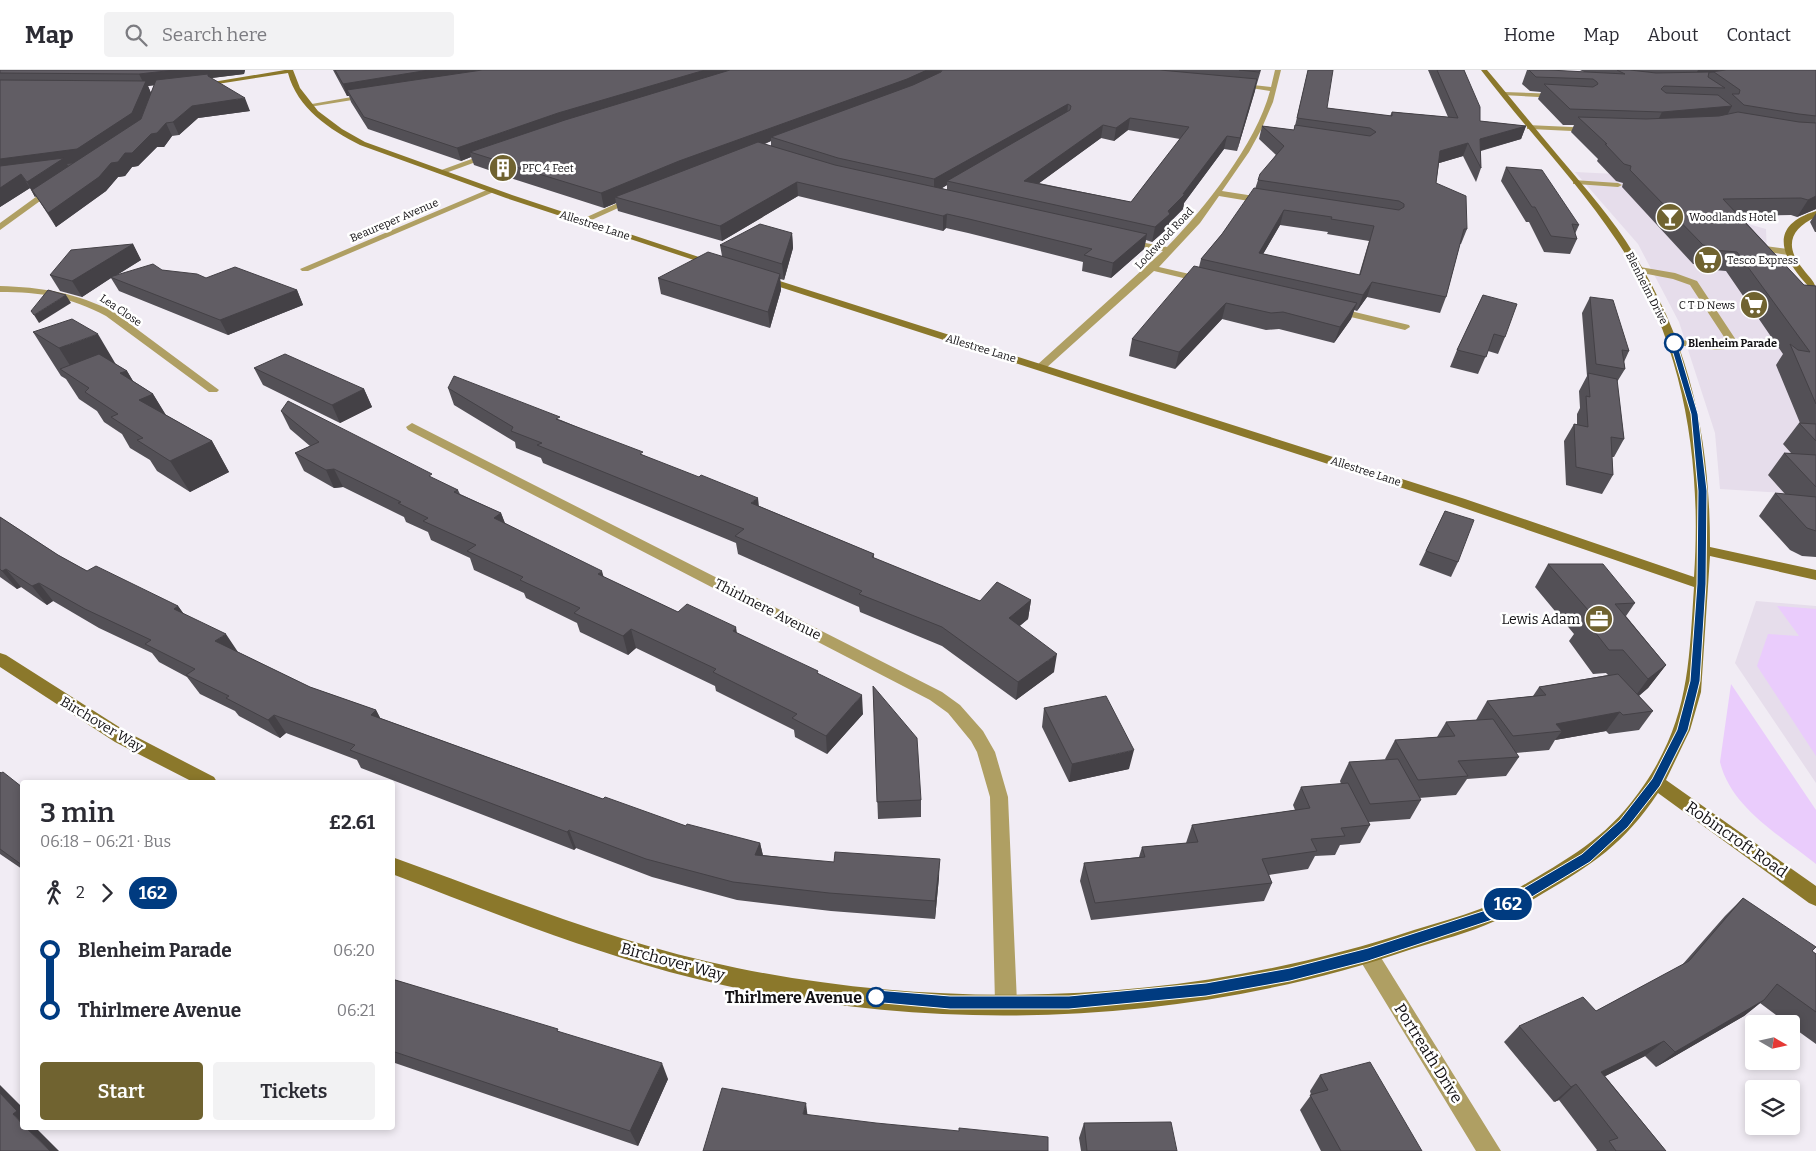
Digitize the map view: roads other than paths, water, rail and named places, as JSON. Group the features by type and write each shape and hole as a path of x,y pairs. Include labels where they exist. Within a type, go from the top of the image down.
{"street":[{"name":"Lockwood Road","path":"1041,367 1152,268 1197,221 1262,131 1278,70"},
{"name":"Blenheim Drive","path":"1484,70 1576,182 1618,236 1640,270 1673,342 1690,396 1697,432 1702,491 1701,584 1695,681 1682,730 1656,782"},
{"path":"189,86 290,71"},
{"name":"Allestree Lane","path":"290,71 293,84 310,105 344,134 382,151 492,191 727,267"},
{"path":"1230,85 1273,89"},
{"path":"310,105 380,94"},
{"path":"1504,94 1569,97"},
{"path":"1530,127 1604,131"},
{"path":"440,172 502,151"},
{"path":"1576,182 1618,185"},
{"path":"0,227 59,184"},
{"name":"Beaureper Avenue","path":"305,269 492,191"},
{"path":"1217,193 1273,202"},
{"path":"582,221 643,195"},
{"path":"1815,288 1800,273 1788,252 1786,241 1796,222 1816,214"},
{"path":"1122,240 1169,250"},
{"path":"1749,246 1788,252"},
{"path":"1152,268 1210,282"},
{"path":"1640,270 1675,276 1694,283 1732,343 1732,346 1723,347 1673,342"},
{"name":"Allestree Lane","path":"754,276 1460,502 1701,584"},
{"name":"Lea Close","path":"0,288 48,291 74,296 92,304 110,314 213,390"},
{"path":"1327,308 1405,326"},
{"name":"Thirlmere Avenue","path":"412,427 936,696 954,709 978,736 986,752 999,798 1006,1004"},
{"path":"1702,550 1816,575"},
{"name":"Birchover Way","path":"0,659 121,737 204,780"},
{"name":"Birchover Way","path":"395,866 532,918 643,954 733,977 839,994 950,1003 1069,1002 1206,990 1290,975 1368,955 1490,914 1586,858 1624,823 1656,782"},
{"name":"Robincroft Road","path":"1656,782 1816,897"},
{"name":"Portreath Drive","path":"1368,955 1490,1151"}],"place":[{"name":"PFC 4 Feet","path":"503,168"},
{"name":"Woodlands Hotel","path":"1670,217"},
{"name":"Tesco Express","path":"1708,260"},
{"name":"C T D News","path":"1754,305"},
{"name":"Blenheim Parade","path":"1674,343"},
{"name":"Lewis Adam","path":"1599,619"},
{"name":"Thirlmere Avenue","path":"876,997"}]}
